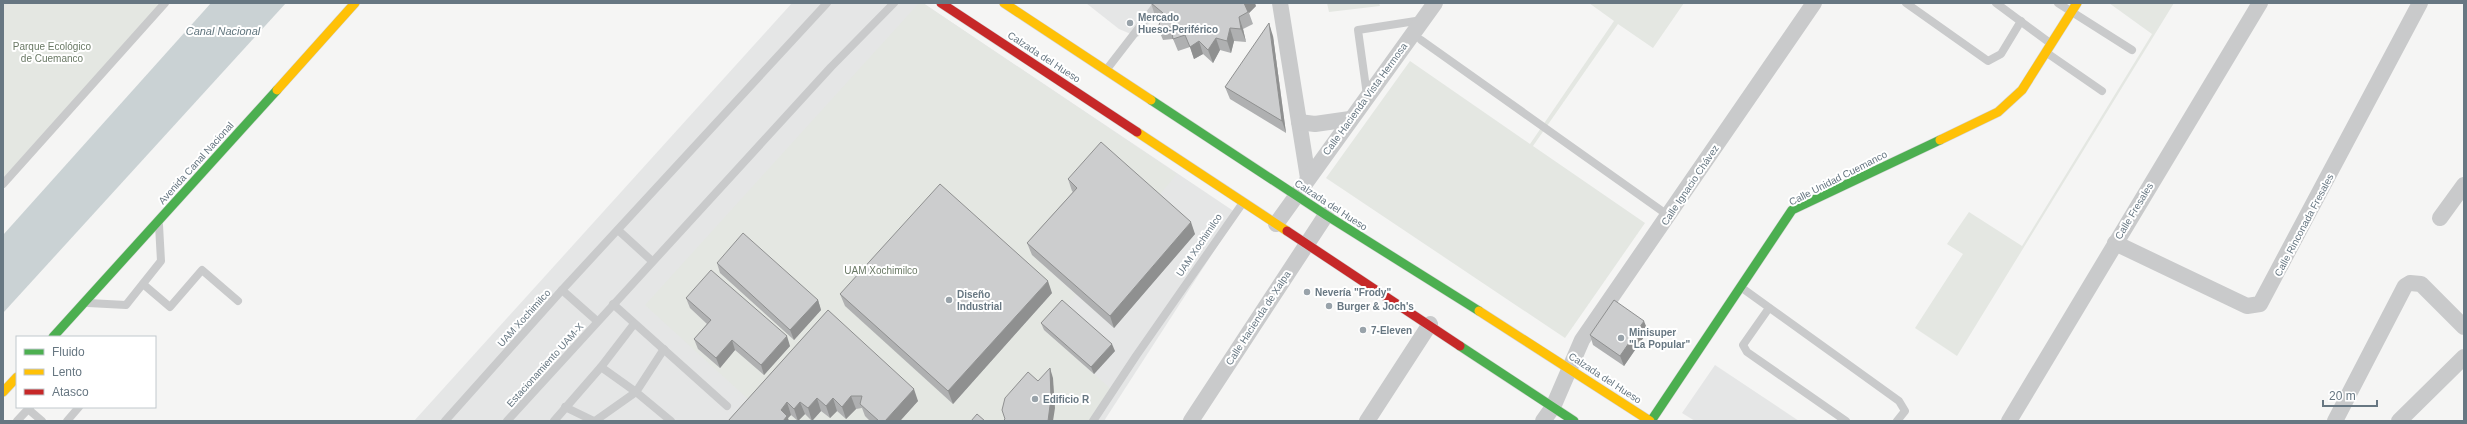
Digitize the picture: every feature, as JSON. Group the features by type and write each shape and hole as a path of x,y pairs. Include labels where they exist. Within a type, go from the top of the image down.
{"main road":[{"name":"Avenida Canal Nacional","path":"56,335 355,3"},
{"name":"Calzada del Hueso","path":"941,3 1430,324 1574,421"},
{"name":"Calzada del Hueso","path":"1004,3 1105,71 1326,215 1570,368 1650,421"},
{"name":"Calle Unidad Cuemanco","path":"1650,421 1742,288 1792,210 1998,112 2022,90 2052,45 2077,3"},
{"path":"3,392 16,378"}],"street":[{"path":"1280,3 1308,178"},
{"name":"Calle Hacienda Vista Hermosa","path":"1276,224 1435,3"},
{"name":"Calle Ignacio Chávez","path":"1543,421 1553,407 1582,340 1669,216 1814,3"},
{"name":"Calle Fresales","path":"2010,421 2114,243 2260,3"},
{"name":"Calle Rinconada Fresales","path":"2114,243 2247,306 2260,304 2420,3"},
{"path":"1299,122 1315,124 1350,120"},
{"path":"2440,218 2464,185"},
{"name":"Calle Hacienda de Xalpa","path":"1191,421 1326,215"},
{"path":"2335,421 2405,286 2410,283 2421,284 2464,327"},
{"path":"1367,421 1430,324"},
{"path":"2399,421 2464,357"}],"lane":[{"path":"3,184 165,3"},
{"name":"UAM Xochimilco","path":"445,421 562,290 827,3"},
{"path":"618,230 652,261 831,66 894,3"},
{"path":"1105,71 1158,3"},
{"path":"1906,3 1988,61 2000,54 2021,21"},
{"path":"1996,3 2052,45"},
{"path":"2058,3 2132,50"},
{"path":"1367,96 1358,30 1422,20"},
{"path":"1421,40 1669,216"},
{"path":"2046,53 2102,91"},
{"name":"UAM Xochimilco","path":"1093,421 1140,349 1243,202"},
{"path":"84,303 126,305 161,262 159,220"},
{"name":"Estacionamiento UAM-X","path":"508,421 652,261"},
{"path":"142,284 170,307 202,270 238,301"},
{"path":"1742,288 1899,401 1905,411 1897,421"},
{"name":"Estacionamiento UAM-X","path":"562,290 597,321"},
{"path":"613,304 726,406"},
{"path":"1769,308 1743,345 1747,352 1846,421"},
{"path":"554,421 601,367 634,324"},
{"path":"566,408 595,421 636,392 664,349"},
{"path":"601,367 636,392 671,421"},
{"path":"17,421 29,408 42,421"},
{"path":"67,421 78,408"}],"shaded area":[{"path":"792,3 923,3 1238,214 1104,421 414,421"},
{"name":"Mercado Hueso-Periférico","path":"1086,3 1166,3 1138,37 1119,29"},
{"path":"1715,365 1799,421 1695,421 1682,413"}],"green space":[{"name":"Parque Ecológico de Cuemanco","path":"3,3 163,3 3,178"},
{"name":"UAM Xochimilco","path":"919,3 923,3 1177,174 1156,199 1072,191 1082,200 1032,255 1076,295 1044,330 1111,389 1090,421 730,421 749,400 645,305"},
{"path":"1327,3 1379,3 1380,6 1329,12"},
{"path":"1589,3 1684,3 1653,48 1618,24 1533,146 1645,223 1565,338 1326,178 1410,61 1530,144 1614,21"},
{"path":"2109,3 2174,3 1957,356 1915,328 1963,254 1947,244 1969,212 2022,246 2152,34"}],"water":[{"name":"Canal Nacional","path":"211,3 286,3 3,313 3,235"}],"building":[{"path":"1151,3 1244,3 1248,12 1239,17 1241,29 1230,28 1227,41 1216,38 1208,50 1199,41 1190,47 1185,35 1173,39 1171,27 1158,28 1163,13"},
{"path":"1269,23 1282,121 1225,87"},
{"path":"1101,142 1191,222 1110,316 1027,243 1077,188 1068,179"},
{"name":"Diseño Industrial","path":"940,184 1048,281 948,391 840,294"},
{"path":"743,233 818,300 790,330 717,263"},
{"path":"711,270 787,336 761,365 732,340 716,358 694,339 711,320 686,298"},
{"path":"1062,300 1112,344 1091,367 1041,323"},
{"name":"Minisuper \"La Popular\"","path":"1614,300 1644,321 1620,356 1590,335"},
{"path":"828,310 914,389 885,421 879,421 860,404 862,396 851,396 842,407 833,398 826,406 817,398 808,408 800,402 794,409 787,402 781,410 787,416 783,421 728,421"},
{"name":"Edificio R","path":"1050,368 1051,398 1048,421 1003,421 1005,419 1002,410 1005,398 1028,372 1038,381"},
{"path":"977,414 985,421 971,421"}],"traffic: fast":[{"path":"54,336 277,90"},
{"path":"1151,100 1326,215 1479,311"},
{"path":"1651,421 1792,210 1940,140"},
{"path":"1460,346 1574,421"}],"traffic: slow":[{"path":"277,90 355,3"},
{"path":"1004,3 1151,100"},
{"path":"1940,140 1998,112 2022,90 2077,3"},
{"path":"1137,132 1287,231"},
{"path":"1479,311 1650,421"},
{"path":"3,392 16,378"}],"traffic: jam":[{"path":"941,3 1137,132"},
{"path":"1287,231 1460,346"}],"place":[{"name":"Mercado Hueso-Periférico","path":"1130,23"},
{"name":"Nevería \"Frody\"","path":"1307,292"},
{"name":"Diseño Industrial","path":"949,300"},
{"name":"Burger & Joch's","path":"1329,306"},
{"name":"7-Eleven","path":"1363,330"},
{"name":"Minisuper \"La Popular\"","path":"1621,338"},
{"name":"Edificio R","path":"1035,399"}]}
